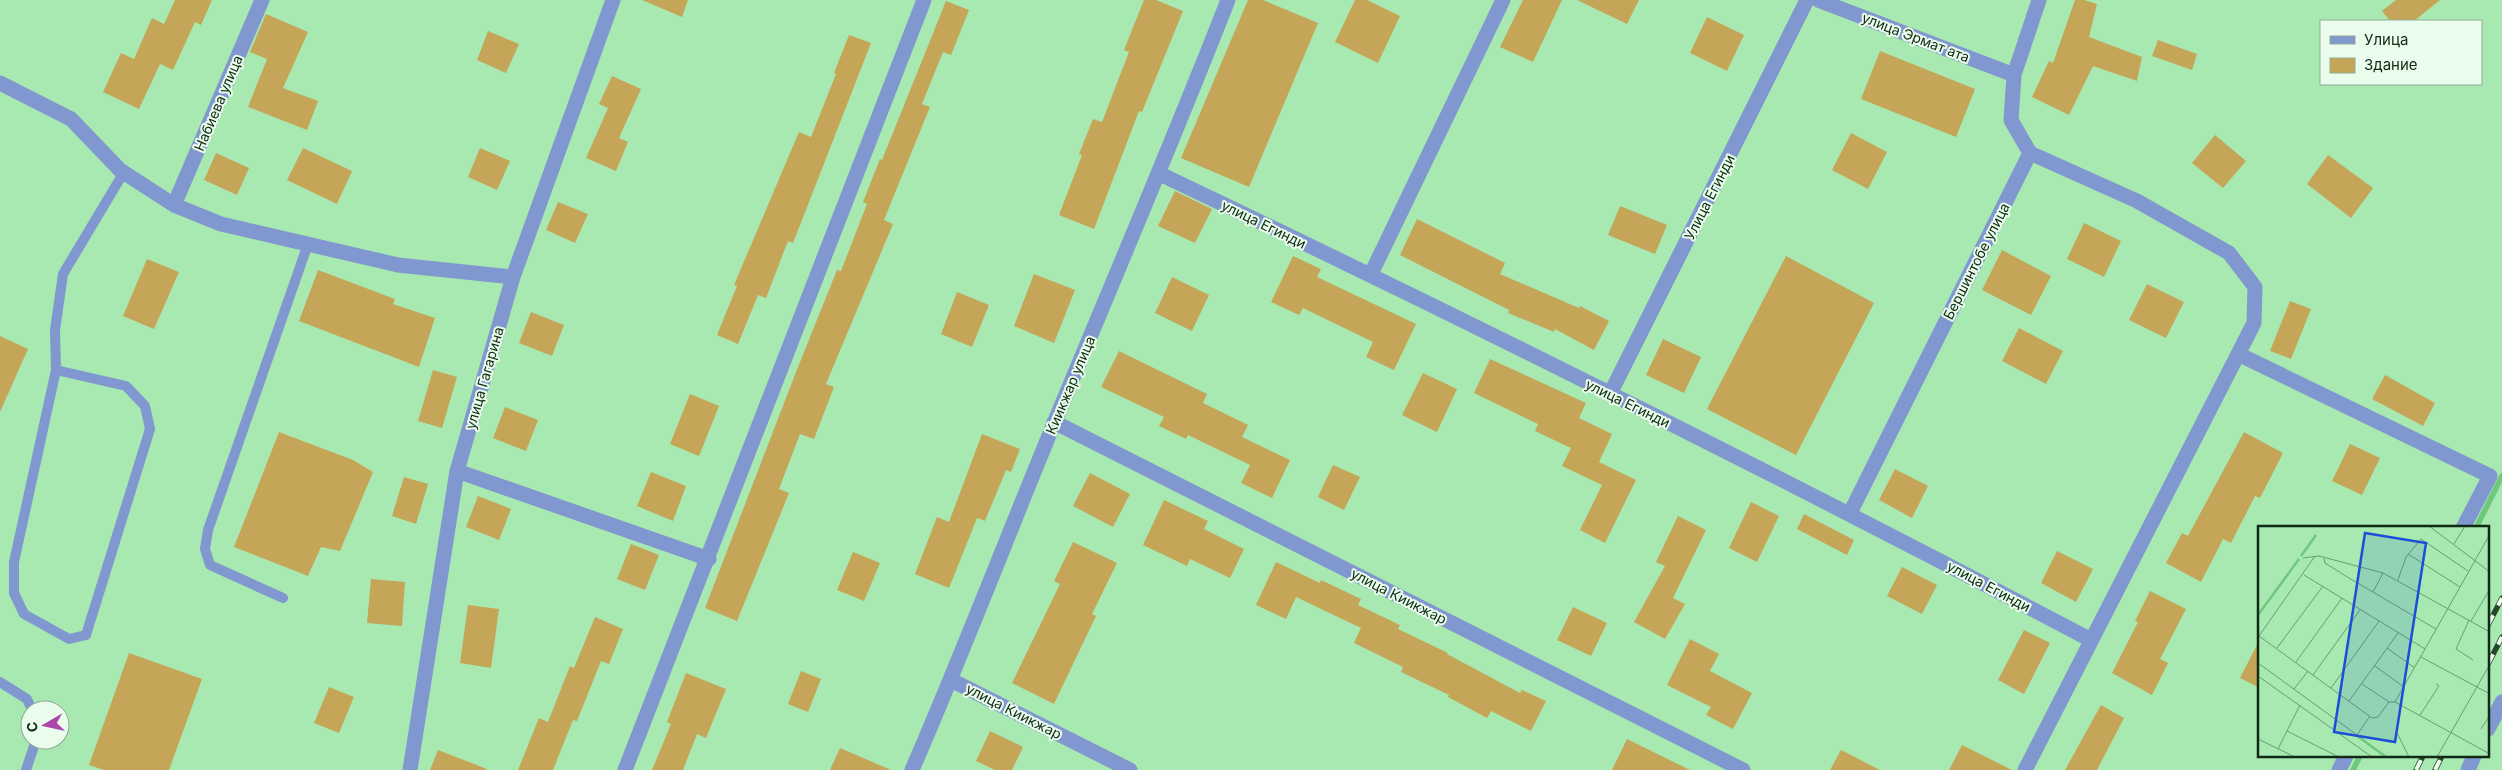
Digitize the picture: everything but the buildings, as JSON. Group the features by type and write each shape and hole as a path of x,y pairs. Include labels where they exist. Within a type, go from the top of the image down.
{"street":[{"name":"Набиева улица","path":"174,205 262,0"},
{"name":"улица Гагарина","path":"410,770 457,471 513,277 613,0"},
{"path":"625,770 709,559 924,0"},
{"name":"Киикжар улица","path":"912,770 951,680 1054,422 1160,174 1228,0"},
{"path":"1371,274 1504,0"},
{"name":"Улица Егинди","path":"1610,394 1808,0"},
{"name":"улица Эрмат ата","path":"1818,0 2014,75"},
{"path":"2025,770 2254,323 2255,287 2229,253 2137,200 2030,153 2011,120 2014,75 2039,0"},
{"path":"0,84 71,119 124,172 174,205 221,224 398,265 513,277"},
{"name":"Бершинтобе улица","path":"1850,513 2030,153"},
{"name":"улица Егинди","path":"1160,174 1371,274 1850,513 2091,640"},
{"path":"2238,354 2490,476 2464,526"},
{"name":"улица Киикжар","path":"1054,422 1743,770"},
{"path":"457,471 709,559"},
{"name":"улица Киикжар","path":"951,680 1130,770"},
{"path":"2490,725 2502,702"},
{"path":"2339,770 2345,758"},
{"path":"2468,770 2473,758"}],"lane":[{"path":"56,370 126,386 145,406 150,429 86,635 69,639 24,614 14,594 14,562 56,370 55,330 63,274 124,172"},
{"path":"283,598 210,565 205,549 208,530 308,244"},
{"path":"0,682 28,700"},
{"path":"26,770 33,750"}],"waterway":[{"path":"2477,526 2502,476"},
{"path":"2353,770 2359,758"}],"railway":[{"path":"2490,621 2502,598"},
{"path":"2490,660 2502,637"},
{"path":"2416,770 2422,758"},
{"path":"2435,770 2441,758"}]}
